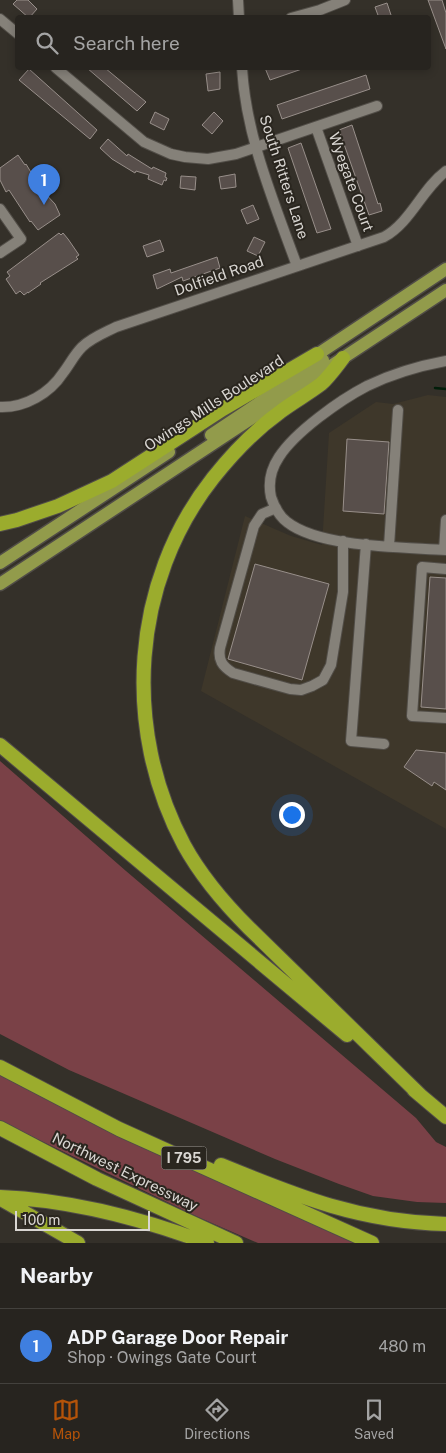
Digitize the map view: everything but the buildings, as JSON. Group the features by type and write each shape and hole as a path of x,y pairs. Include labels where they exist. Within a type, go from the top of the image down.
{"highway":[{"path":"0,524 58,506 112,481 223,409 318,354"},
{"path":"343,358 322,383 263,426 228,460 200,497 183,525 163,568 148,625 143,677 145,718 152,759 168,812 185,846 206,878 226,904 249,928 420,1095"},
{"path":"0,745 446,1117"},
{"name":"I 795","path":"0,1067 119,1129 372,1243"},
{"name":"Northwest Expressway","path":"0,1128 97,1179 236,1243"},
{"path":"119,1129 140,1132 290,1193 343,1211 401,1221 446,1224"},
{"path":"0,1198 78,1243"},
{"path":"0,1198 41,1200 90,1207 144,1221 207,1243"}],"main road":[{"name":"Owings Mills Boulevard","path":"0,563 446,269"},
{"path":"116,508 177,458 446,279"},
{"path":"0,584 446,290"}],"street":[{"path":"238,0 239,15"},
{"path":"302,15 345,0"},
{"path":"0,19 15,32"},
{"name":"Wyegate Court","path":"58,70 144,142 160,150 184,157 221,158 256,148 377,106"},
{"name":"South Ritters Lane","path":"242,70 246,105 256,148 297,266"},
{"name":"Wyegate Court","path":"316,127 358,246"},
{"name":"Dolfield Road","path":"0,407 16,406 47,391 84,345 104,332 394,232 431,186 446,171"},
{"path":"0,209 21,239 0,253"},
{"path":"446,361 405,371 366,387 338,404 299,435 278,458 271,475 271,494 281,516 297,528 320,536 366,544 445,550 446,520"},
{"path":"390,546 398,410"},
{"path":"276,508 262,514 254,526 220,648 220,662 232,673 290,689 301,690 323,680 332,665 342,601 343,541"},
{"path":"366,544 351,741 384,744"},
{"path":"428,568 429,549"},
{"path":"446,569 422,567 412,716 446,718"}],"shaded area":[{"path":"428,395 446,397 446,829 201,691 245,516 291,536 322,545 329,433 376,402 393,404"},
{"path":"0,761 416,1118 436,1142 446,1147 446,1203 417,1202 373,1196 339,1184 275,1159 69,1070 0,1034"},
{"path":"0,1073 355,1243 258,1243 198,1217 0,1121"}],"waterway":[{"path":"435,388 446,389"}],"place":[{"name":"ADP Garage Door Repair","path":"44,205"}]}
